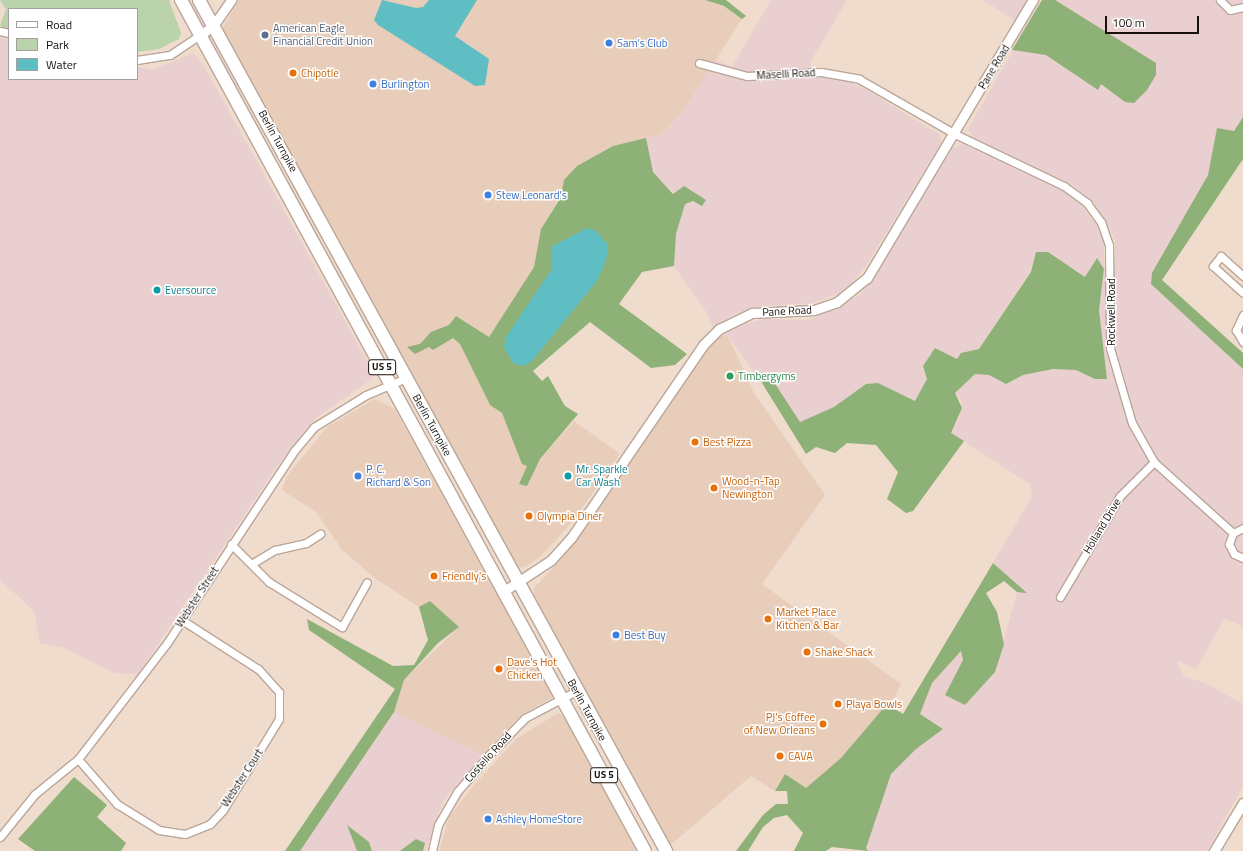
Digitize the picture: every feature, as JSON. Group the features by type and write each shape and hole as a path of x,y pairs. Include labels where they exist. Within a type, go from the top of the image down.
{"highway":[{"name":"Berlin Turnpike","path":"181,0 643,848"},
{"name":"Berlin Turnpike","path":"198,0 214,26 519,582 576,691 666,851"},
{"path":"643,848 657,834"}],"street":[{"path":"138,60 170,54 200,36 214,26 231,0"},
{"name":"Pane Road","path":"504,591 551,560 571,538 699,351 719,329 752,313 814,310 837,302 867,278 955,134 1033,0"},
{"path":"1220,0 1230,10 1243,8"},
{"name":"Maselli Road","path":"699,64 747,76 802,72 851,76 955,134"},
{"name":"Rockwell Road","path":"955,134 1064,186 1094,210 1109,245 1110,348 1132,423 1154,462 1233,533"},
{"path":"1243,276 1221,256 1213,266 1243,293"},
{"path":"1243,315 1236,330 1243,342"},
{"name":"Webster Street","path":"0,837 35,794 78,759 182,620 231,544 314,427 391,383 406,378"},
{"name":"Holland Drive","path":"1060,597 1120,496 1154,462"},
{"path":"1243,528 1233,533 1230,549 1243,558"},
{"path":"253,563 275,550 306,543 320,534"},
{"path":"231,544 253,563 269,582 287,596 342,627 367,582"},
{"name":"Webster Court","path":"78,759 117,804 159,830 185,834 210,824 223,810 280,719 279,692 258,669 182,620"},
{"name":"Costello Road","path":"432,851 438,825 457,792 488,756 525,718 576,691"},
{"path":"1214,851 1240,814 1243,803"}],"shaded area":[{"path":"239,0 705,0 724,6 742,19 681,114 661,135 613,146 577,166 541,229 534,267 489,337 456,316 460,344 490,405 502,413 517,450 540,459 574,421 620,454 573,521 540,557 525,567 511,568 222,29"},
{"path":"771,0 847,0 811,61 810,78 834,77 860,86 940,135 941,143 866,266 845,291 812,303 756,307 732,315 713,329 705,310 674,266 676,234 685,203 706,200 674,194 652,172 646,138 661,135 681,114 715,60 732,67"},
{"path":"983,0 1029,0 1016,21"},
{"path":"1042,0 1243,0 1243,117 1234,131 1217,128 1208,175 1151,284 1243,369 1243,626 1224,619 1196,669 1176,660 1184,676 1205,683 1243,704 1243,786 1207,851 868,851 865,848 891,774 916,749 943,729 920,714 932,683 961,651 964,659 945,695 995,672 1017,592 1026,592 993,563 1032,497 1030,484 951,433 959,418 962,402 955,393 975,374 989,375 1006,384 1023,375 1053,369 1076,370 1096,379 1107,379 1099,309 1104,269 1115,268 1115,239 1094,202 1073,185 976,139 968,129"},
{"path":"0,37 8,39 8,80 138,80 138,67 153,70 193,53 204,66 370,366 372,379 317,417 277,466 138,674 114,673 64,648 40,643 34,611 0,580"},
{"path":"962,144 1064,192 1081,205 1099,228 1104,245 1104,269 1097,258 1086,277 1048,252 1036,252 1031,272 979,349 961,353 957,359 935,348 927,379 915,401 878,383 867,384 834,407 800,422 770,376 762,383 728,336 721,336 740,325 765,319 807,320 860,295 953,148"},
{"path":"721,336 728,336 754,393 825,495 762,584 901,684 895,697 841,758 806,788 785,774 775,791 751,776 668,847 616,745 602,730 534,597 534,588 564,555 705,352"},
{"path":"375,399 395,409 553,697 522,714 483,755 394,712 404,680 459,627 430,601 419,607 376,579 342,550 317,513 282,490 287,476 327,427"},
{"path":"394,712 483,755 443,801 426,851 423,851 425,843 400,851 372,851 369,842 347,825 357,851 300,851"},
{"path":"558,713 565,717 636,851 439,851 449,817 475,784 516,739"}],"green space":[{"path":"0,0 169,0 181,33 179,39 159,49 138,52 138,8 8,8 8,29 0,26 6,9"},
{"path":"705,0 726,0 746,16 742,19 724,6"},
{"path":"1042,0 1055,0 1156,63 1156,75 1147,90 1134,103 1125,102 1101,84 1098,90 1046,55 1012,50"},
{"path":"1243,117 1243,159 1162,280 1243,353 1243,369 1151,284 1152,273 1208,175 1217,128 1234,131"},
{"path":"646,138 653,172 673,194 684,186 706,200 702,206 693,201 685,204 676,234 674,266 642,272 619,304 687,354 675,365 651,368 590,322 533,371 542,381 548,376 565,406 578,414 540,459 527,486 519,484 527,466 522,464 502,413 490,405 460,344 453,338 433,350 429,347 415,354 407,347 420,344 431,332 449,325 456,316 489,337 534,267 541,229 561,197 564,180 577,166 613,146"},
{"path":"1036,252 1048,252 1085,277 1097,258 1104,269 1099,310 1107,379 1095,379 1076,370 1053,369 1023,375 1006,384 989,375 975,374 955,393 962,408 951,433 964,441 913,511 906,513 887,499 898,472 876,445 847,443 835,453 816,447 806,454 762,383 770,376 800,422 834,407 866,384 878,383 915,401 927,379 923,366 935,348 957,359 961,353 979,349 1031,272"},
{"path":"993,563 1027,593 1017,592 1004,581 986,593 997,612 1004,644 995,672 965,705 945,695 963,660 961,651 932,683 920,714 943,729 916,749 891,774 866,848 868,851 832,847 826,851 794,851 803,833 787,815 774,818 763,827 748,851 736,851 763,815 776,804 788,804 787,791 775,791 785,774 806,788 841,758 887,704 903,714"},
{"path":"430,601 459,627 438,643 404,680 394,712 300,851 285,851 395,689 309,630 307,619 393,666 414,665 428,640 419,607"},
{"path":"74,777 107,805 97,817 126,843 121,851 35,851 18,839"},
{"path":"347,825 369,842 372,851 357,851"},
{"path":"416,839 425,843 423,851 400,851"}],"water":[{"path":"382,0 416,8 423,7 429,0 477,0 455,36 489,59 485,85 475,86 378,25 374,20"},
{"path":"587,228 596,231 608,245 606,260 597,281 531,362 523,366 513,363 504,347 506,337 552,269 551,247"}],"place":[{"name":"American Eagle Financial Credit Union","path":"265,35"},
{"name":"Sam's Club","path":"609,43"},
{"name":"Chipotle","path":"293,73"},
{"name":"Burlington","path":"373,84"},
{"name":"Stew Leonard's","path":"488,195"},
{"name":"Eversource","path":"157,290"},
{"name":"Timbergyms","path":"730,376"},
{"name":"Best Pizza","path":"695,442"},
{"name":"P. C. Richard & Son","path":"358,476"},
{"name":"Mr. Sparkle Car Wash","path":"568,476"},
{"name":"Wood-n-Tap Newington","path":"714,488"},
{"name":"Olympia Diner","path":"529,516"},
{"name":"Friendly's","path":"434,576"},
{"name":"Market Place Kitchen & Bar","path":"768,619"},
{"name":"Best Buy","path":"616,635"},
{"name":"Shake Shack","path":"807,652"},
{"name":"Dave's Hot Chicken","path":"499,669"},
{"name":"Playa Bowls","path":"838,704"},
{"name":"PJ's Coffee of New Orleans","path":"823,724"},
{"name":"CAVA","path":"780,756"},
{"name":"Ashley HomeStore","path":"488,819"}]}
